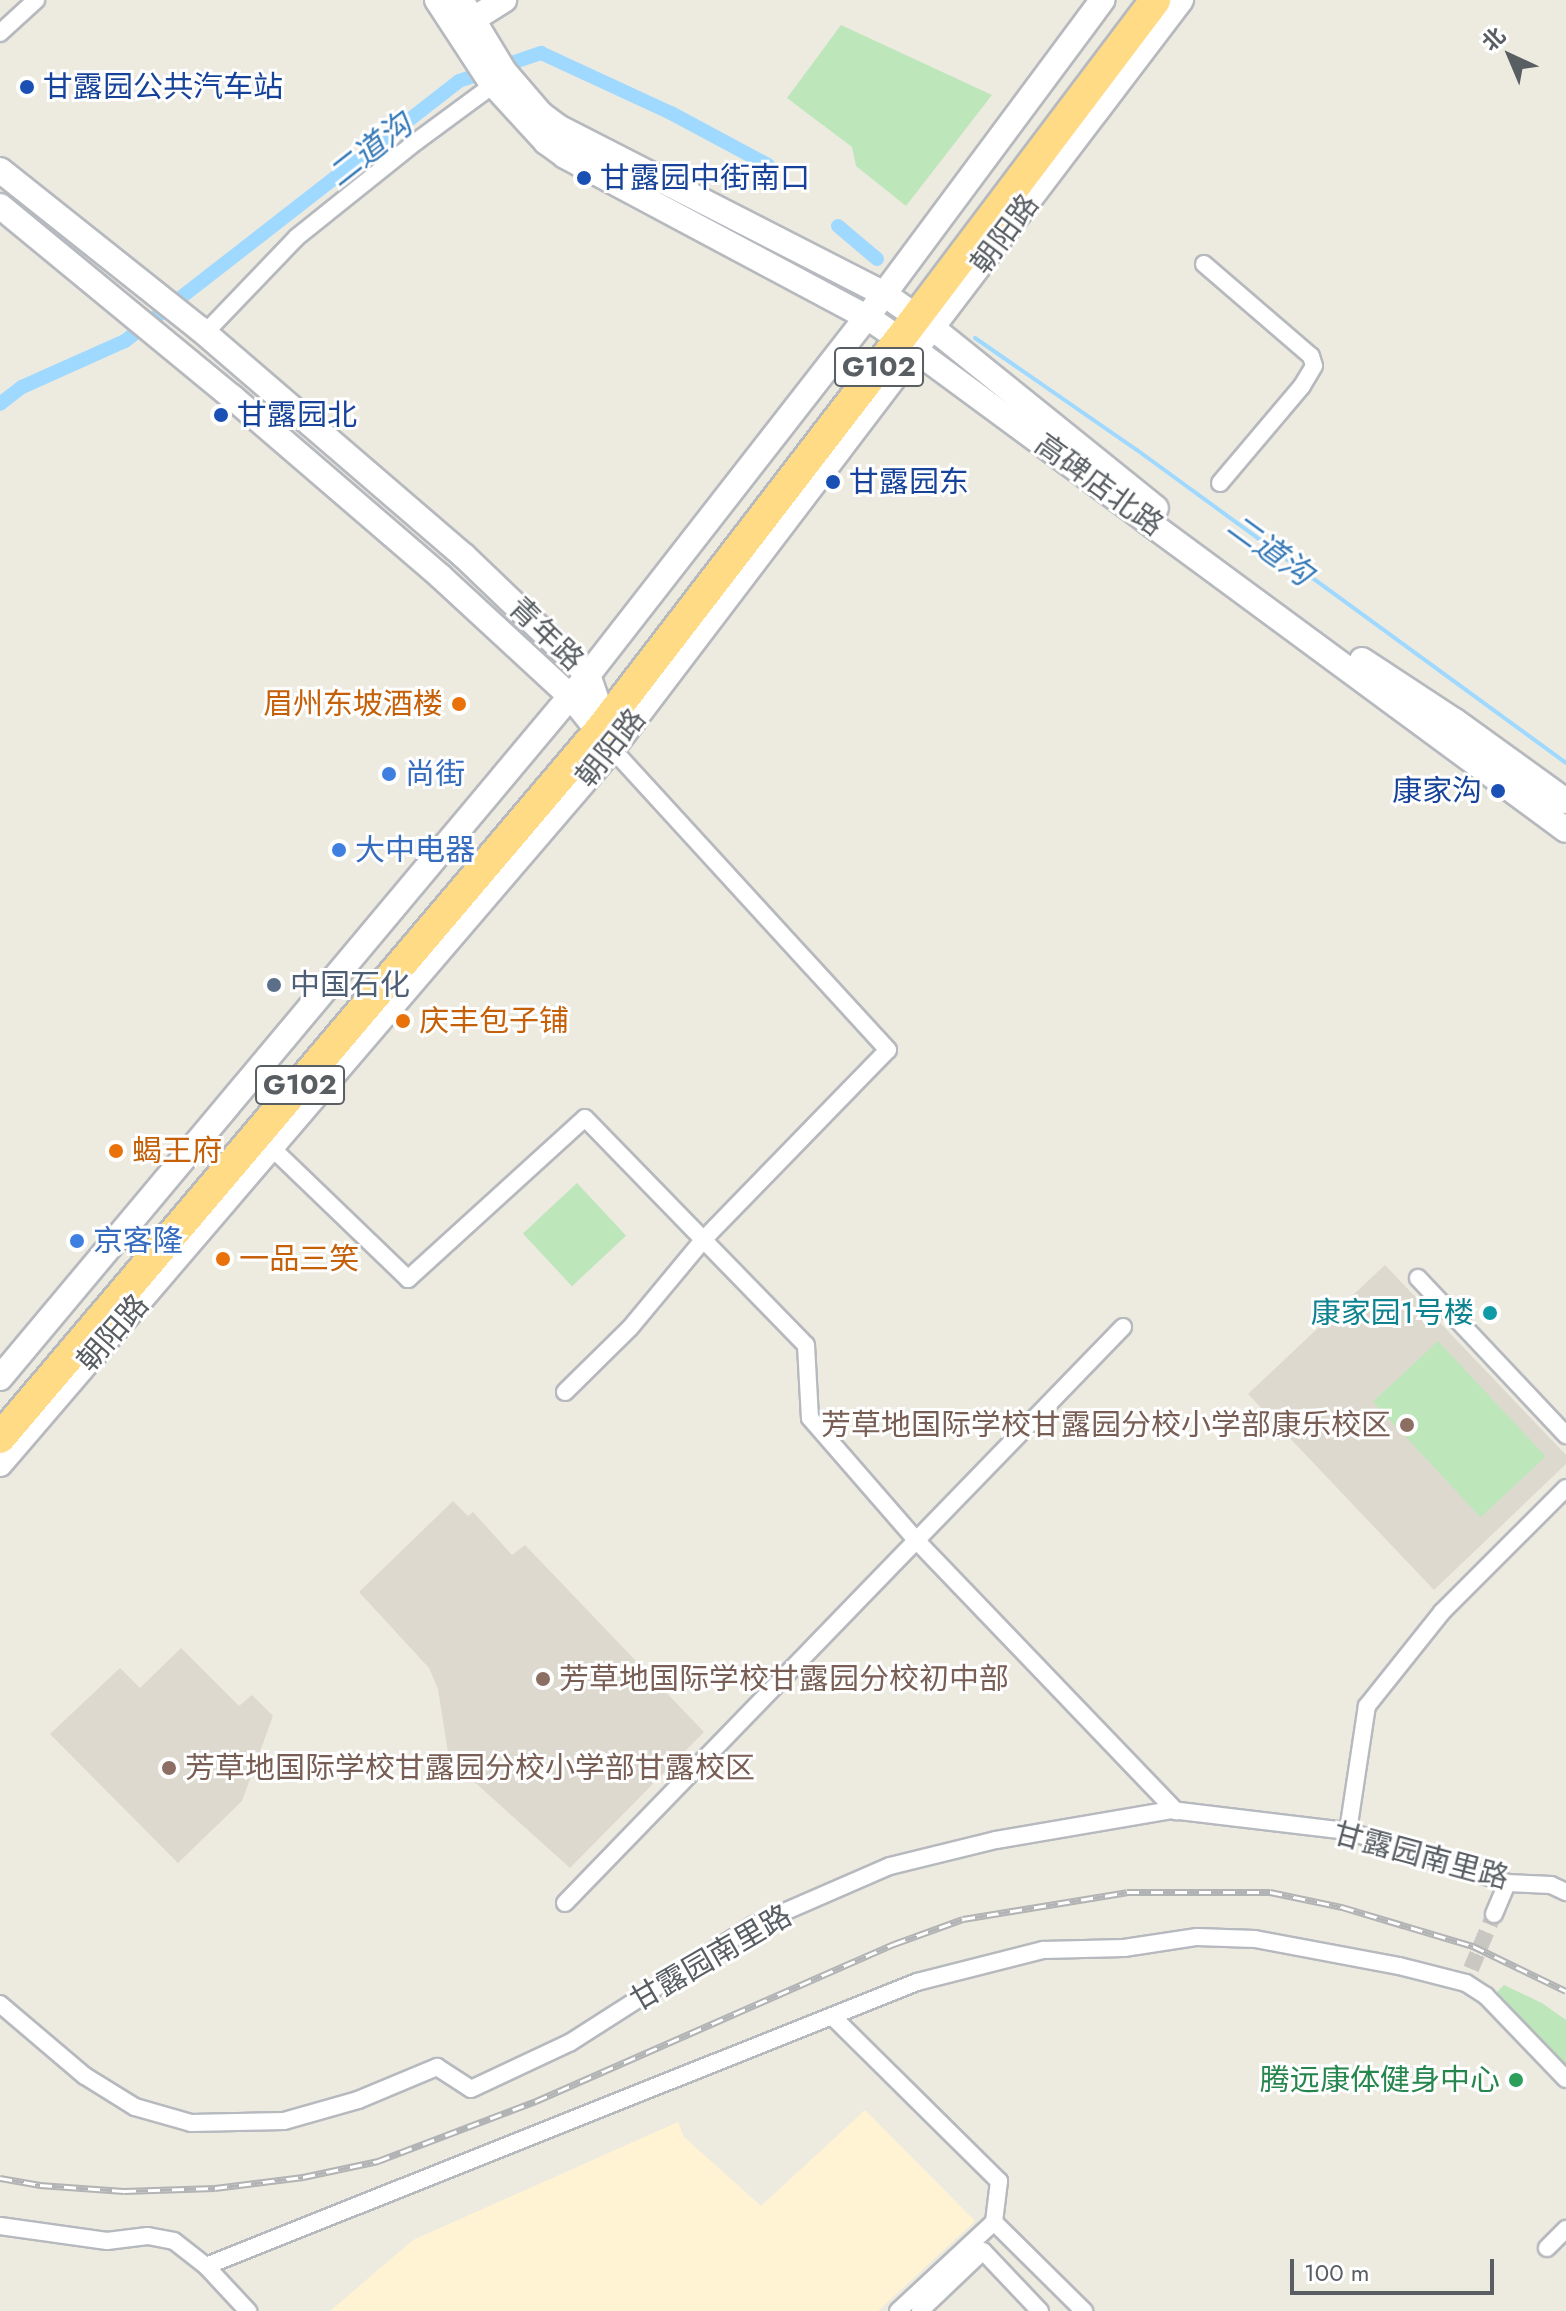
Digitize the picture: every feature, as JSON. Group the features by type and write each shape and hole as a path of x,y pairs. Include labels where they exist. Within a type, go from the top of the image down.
{"highway":[{"name":"朝阳路","path":"901,323 1137,0"},
{"name":"朝阳路","path":"0,1438 595,713 1155,0"},
{"name":"朝阳路","path":"0,1413 595,713"}],"street":[{"path":"0,33 36,0"},
{"name":"高碑店北路","path":"437,0 463,16 496,79 558,127 901,323 1185,531 1283,610"},
{"path":"463,16 504,0"},
{"name":"朝阳路","path":"901,323 1102,0"},
{"name":"朝阳路","path":"0,1464 272,1148 595,713 901,323 1181,0"},
{"path":"202,331 297,237 496,79"},
{"name":"青年路","path":"0,170 202,331 463,555 595,713"},
{"name":"青年路","path":"0,206 172,347 595,713"},
{"path":"1204,264 1311,356 1314,366 1302,386 1220,483"},
{"path":"1283,610 1455,721 1566,801"},
{"path":"1283,610 1406,715 1566,830"},
{"path":"565,1392 630,1328 703,1240 888,1050 595,713"},
{"name":"朝阳路","path":"0,1378 595,713"},
{"path":"272,1148 408,1279 585,1118 806,1345 810,1418 916,1540 1176,1811"},
{"path":"1418,1278 1566,1435"},
{"path":"565,1903 1123,1327"},
{"path":"1348,1831 1367,1706 1442,1612 1566,1488"},
{"name":"甘露园南里路","path":"0,2004 85,2076 135,2107 191,2123 284,2121 358,2100 437,2067 471,2089 571,2042 754,1925 890,1866 996,1840 1176,1811 1348,1831 1507,1883 1551,1885 1566,1892"},
{"path":"1494,1914 1507,1883"},
{"path":"206,2266 917,1982 1043,1950 1124,1948 1197,1937 1270,1941 1468,1976 1566,2079"},
{"path":"832,2016 999,2181 994,2222 898,2311"},
{"path":"994,2222 1084,2311"},
{"path":"0,2226 107,2241 148,2236 174,2241 206,2266 248,2311"},
{"path":"1547,2248 1566,2229"},
{"path":"920,2311 983,2251 1040,2311"}],"shaded area":[{"name":"芳草地国际学校甘露园分校小学部康乐校区","path":"1385,1265 1566,1455 1566,1464 1434,1590 1248,1394"},
{"name":"芳草地国际学校甘露园分校初中部","path":"453,1501 468,1516 473,1512 512,1555 525,1545 704,1732 570,1868 449,1759 438,1689 429,1668 359,1592"},
{"name":"芳草地国际学校甘露园分校小学部甘露校区","path":"181,1648 239,1706 252,1695 273,1716 242,1801 178,1863 50,1734 120,1668 140,1688"},
{"path":"865,2110 975,2221 878,2311 330,2311 413,2240 678,2122 684,2137 761,2206"}],"green space":[{"path":"841,25 992,95 906,206 856,166 852,147 787,98"},
{"path":"577,1183 626,1236 572,1286 523,1233"},
{"path":"1438,1341 1546,1457 1481,1517 1373,1402"},
{"path":"1504,1985 1542,2003 1566,2020 1566,2067 1493,1996"}],"waterway":[{"name":"二道沟","path":"0,404 22,387 125,341 459,81 541,53 671,113 768,165"},
{"name":"二道沟","path":"838,226 877,259"},
{"name":"二道沟","path":"975,338 1137,450 1566,763"}],"tunnel":[{"path":"1471,1969 1494,1914"}],"railway":[{"path":"0,2178 40,2185 124,2191 215,2188 303,2177 378,2161 536,2101 894,1944 963,1919 1127,1892 1270,1892 1342,1907 1473,1946 1566,1991"}],"place":[{"name":"甘露园公共汽车站","path":"27,87"},
{"name":"甘露园中街南口","path":"584,178"},
{"name":"甘露园北","path":"221,415"},
{"name":"甘露园东","path":"833,482"},
{"name":"眉州东坡酒楼","path":"459,704"},
{"name":"尚街","path":"389,774"},
{"name":"康家沟","path":"1498,791"},
{"name":"大中电器","path":"339,850"},
{"name":"中国石化","path":"274,985"},
{"name":"庆丰包子铺","path":"403,1021"},
{"name":"蝎王府","path":"116,1151"},
{"name":"京客隆","path":"77,1241"},
{"name":"一品三笑","path":"223,1259"},
{"name":"康家园1号楼","path":"1490,1313"},
{"name":"芳草地国际学校甘露园分校小学部康乐校区","path":"1407,1425"},
{"name":"芳草地国际学校甘露园分校初中部","path":"543,1679"},
{"name":"芳草地国际学校甘露园分校小学部甘露校区","path":"169,1768"},
{"name":"腾远康体健身中心","path":"1516,2080"}]}
